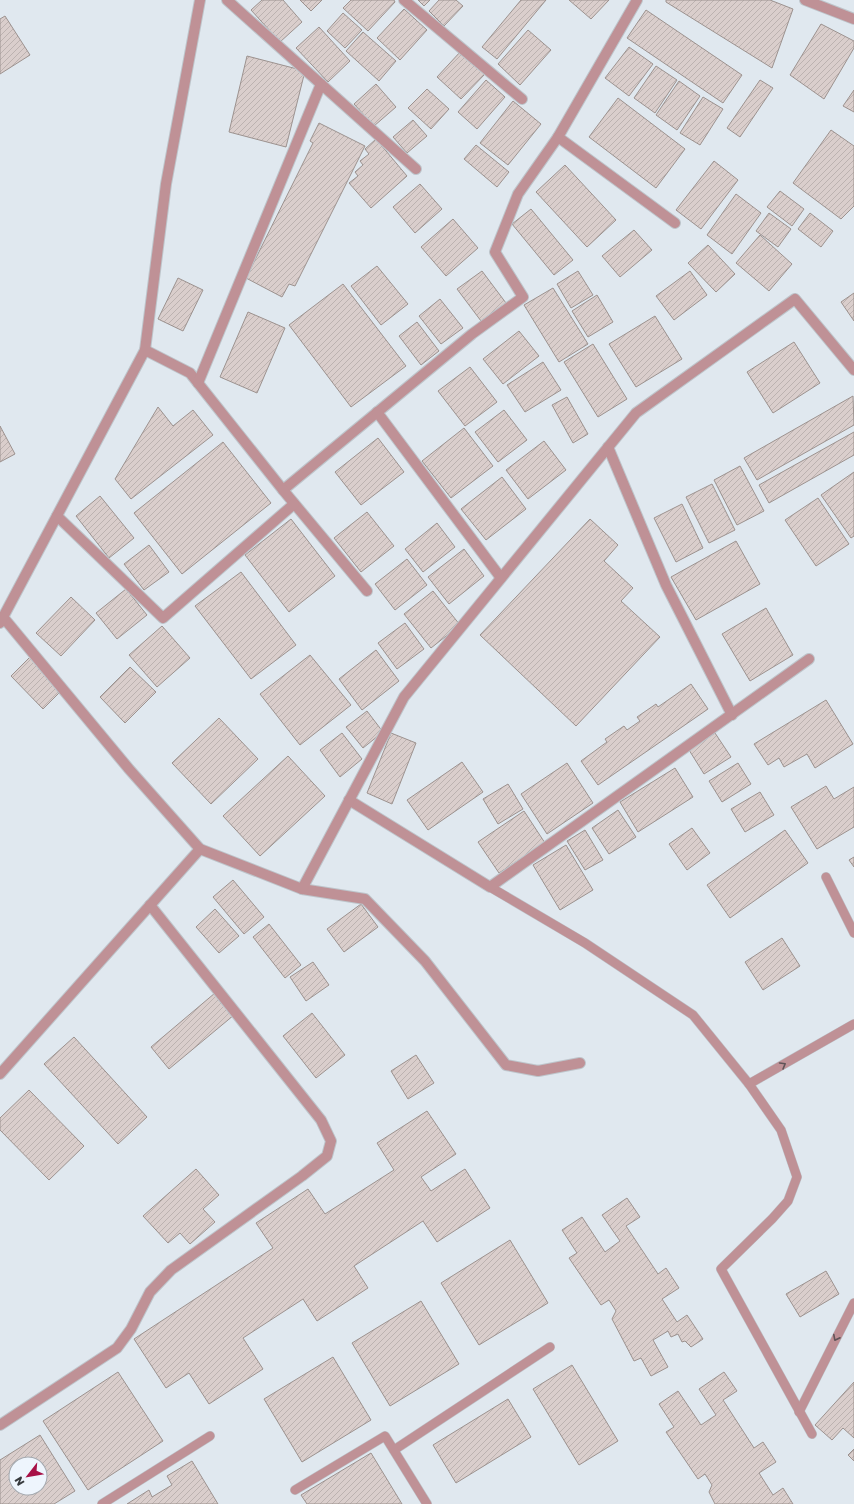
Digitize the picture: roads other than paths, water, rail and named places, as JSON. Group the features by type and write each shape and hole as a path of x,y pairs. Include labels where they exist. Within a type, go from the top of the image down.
{"street":[{"path":"200,0 166,184 145,350 2,620 129,769 200,848 302,889 365,899 425,961 506,1065 538,1071 580,1063"},
{"path":"227,0 416,169"},
{"path":"404,0 522,99"},
{"path":"283,490 472,334 524,297 495,252 518,194 558,137 637,0"},
{"path":"805,0 854,19"},
{"path":"198,383 321,84"},
{"path":"558,137 675,223"},
{"path":"302,889 404,697 636,413 795,299 854,370"},
{"path":"145,350 190,374 294,504 367,591"},
{"path":"377,412 501,578"},
{"path":"608,447 666,585 732,715"},
{"path":"57,516 163,618 294,504"},
{"path":"349,800 490,887 809,659"},
{"path":"0,1074 200,848"},
{"path":"0,1425 117,1348 131,1329 150,1292 171,1270 302,1176 327,1156 331,1141 320,1120 150,905"}],"lane":[{"path":"826,877 854,933"},
{"path":"490,887 585,943 693,1015 750,1084 781,1130 797,1177 788,1201 772,1219 721,1269 812,1434"},
{"path":"750,1084 854,1024"},
{"path":"799,1412 854,1303"},
{"path":"394,1450 550,1347"},
{"path":"102,1504 210,1436"},
{"path":"295,1490 385,1436 427,1504"}]}
